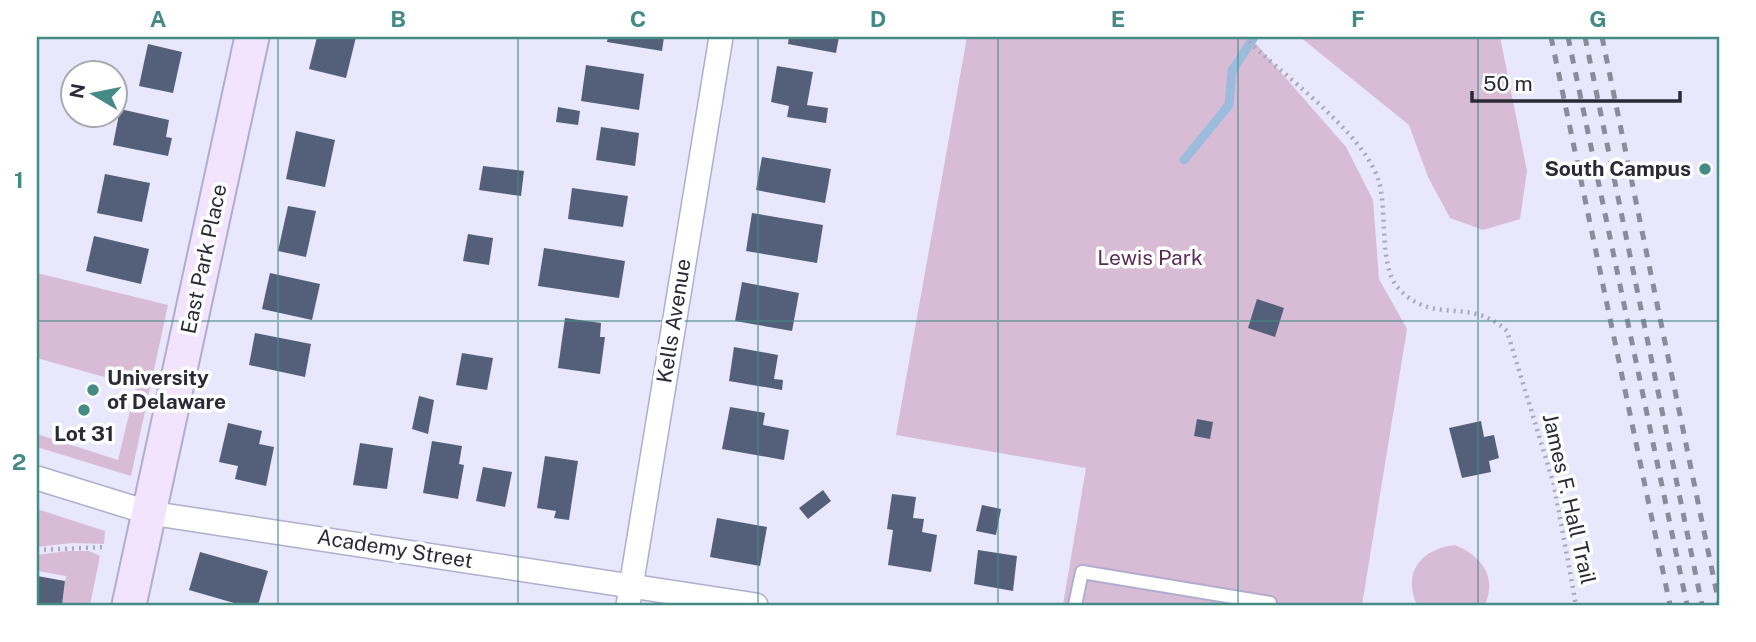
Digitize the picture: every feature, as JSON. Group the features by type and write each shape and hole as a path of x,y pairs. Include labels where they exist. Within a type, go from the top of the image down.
{"street":[{"name":"East Park Place","path":"129,605 252,37"},
{"name":"Kells Avenue","path":"630,595 721,37"},
{"name":"Academy Street","path":"37,478 149,513 630,595 756,605"}],"lane":[{"path":"1075,605 1082,572 1270,603"}],"path":[{"name":"James F. Hall Trail","path":"1244,37 1340,126 1363,152 1379,180 1386,241 1395,285 1424,309 1471,311 1496,321 1507,331 1554,485 1576,605"},
{"path":"37,550 107,547"}],"green space":[{"name":"Lewis Park","path":"967,37 1250,37 1346,147 1373,200 1379,279 1407,329 1362,605 1063,605 1086,468 896,435"},
{"path":"1300,37 1500,37 1527,171 1520,219 1483,230 1450,218 1428,177 1409,125"},
{"path":"37,273 168,305 131,476 37,447 37,434 118,460 136,386 37,358"},
{"path":"37,509 105,531 104,544 72,543 37,547"},
{"path":"1455,545 1473,555 1485,569 1489,585 1485,605 1417,605 1412,582 1418,564 1433,551"},
{"path":"89,551 100,556 90,605 62,605 66,576 38,571 37,555"}],"building":[{"path":"317,37 356,37 346,78 309,69"},
{"path":"608,37 664,37 662,51 607,42"},
{"path":"789,37 839,37 836,53 788,44"},
{"path":"148,44 182,52 173,93 139,86"},
{"path":"586,65 644,74 639,110 581,101"},
{"path":"777,66 813,72 807,105 828,108 826,123 787,117 789,106 771,102"},
{"path":"558,107 580,111 578,125 556,122"},
{"path":"130,111 169,120 166,137 172,138 168,156 113,145 116,130 130,130"},
{"path":"601,127 639,133 635,166 596,160"},
{"path":"296,131 335,140 325,187 286,179"},
{"path":"762,157 831,169 825,203 756,190"},
{"path":"483,166 524,171 521,196 479,190"},
{"path":"105,174 150,183 142,222 97,213"},
{"path":"572,188 628,196 623,227 568,219"},
{"path":"288,206 316,211 306,257 278,251"},
{"path":"752,213 823,225 817,263 746,251"},
{"path":"468,234 493,238 489,265 463,261"},
{"path":"94,236 149,249 141,284 86,271"},
{"path":"544,248 625,261 619,298 538,286"},
{"path":"270,273 320,284 312,320 262,309"},
{"path":"742,282 799,293 792,331 735,321"},
{"path":"1257,299 1284,308 1275,337 1248,328"},
{"path":"565,318 601,323 600,337 605,337 600,374 558,368"},
{"path":"255,333 311,344 305,377 249,365"},
{"path":"734,347 778,355 774,379 783,380 782,390 729,381"},
{"path":"462,353 493,358 487,390 456,385"},
{"path":"419,396 434,400 428,434 412,429"},
{"path":"730,407 765,413 763,425 789,430 784,460 722,449"},
{"path":"1197,419 1213,422 1210,439 1194,436"},
{"path":"1481,421 1484,437 1494,435 1499,458 1489,461 1491,472 1462,478 1449,428"},
{"path":"228,423 262,431 259,444 274,447 266,486 235,479 238,466 219,462"},
{"path":"432,441 462,446 459,464 464,465 458,499 423,493"},
{"path":"360,443 393,448 387,489 353,485"},
{"path":"545,456 578,461 569,520 554,518 556,511 537,508"},
{"path":"483,467 512,472 505,507 476,501"},
{"path":"823,490 831,501 808,519 799,508"},
{"path":"892,494 916,497 913,518 924,519 922,532 937,535 931,572 888,565 893,530 887,529"},
{"path":"982,505 1001,509 996,535 976,531"},
{"path":"717,518 767,527 760,566 710,557"},
{"path":"978,550 1017,556 1013,591 974,584"},
{"path":"200,552 268,571 258,605 241,605 189,590"},
{"path":"37,576 65,581 62,605 37,605"}],"waterway":[{"path":"1184,160 1229,105 1232,71 1254,37"}],"railway":[{"path":"1551,37 1670,605"},
{"path":"1568,37 1687,605"},
{"path":"1585,37 1702,605"},
{"path":"1602,37 1719,604"}],"place":[{"name":"South Campus","path":"1705,169"},
{"name":"University of Delaware","path":"93,390"},
{"name":"Lot 31","path":"84,410"}]}
